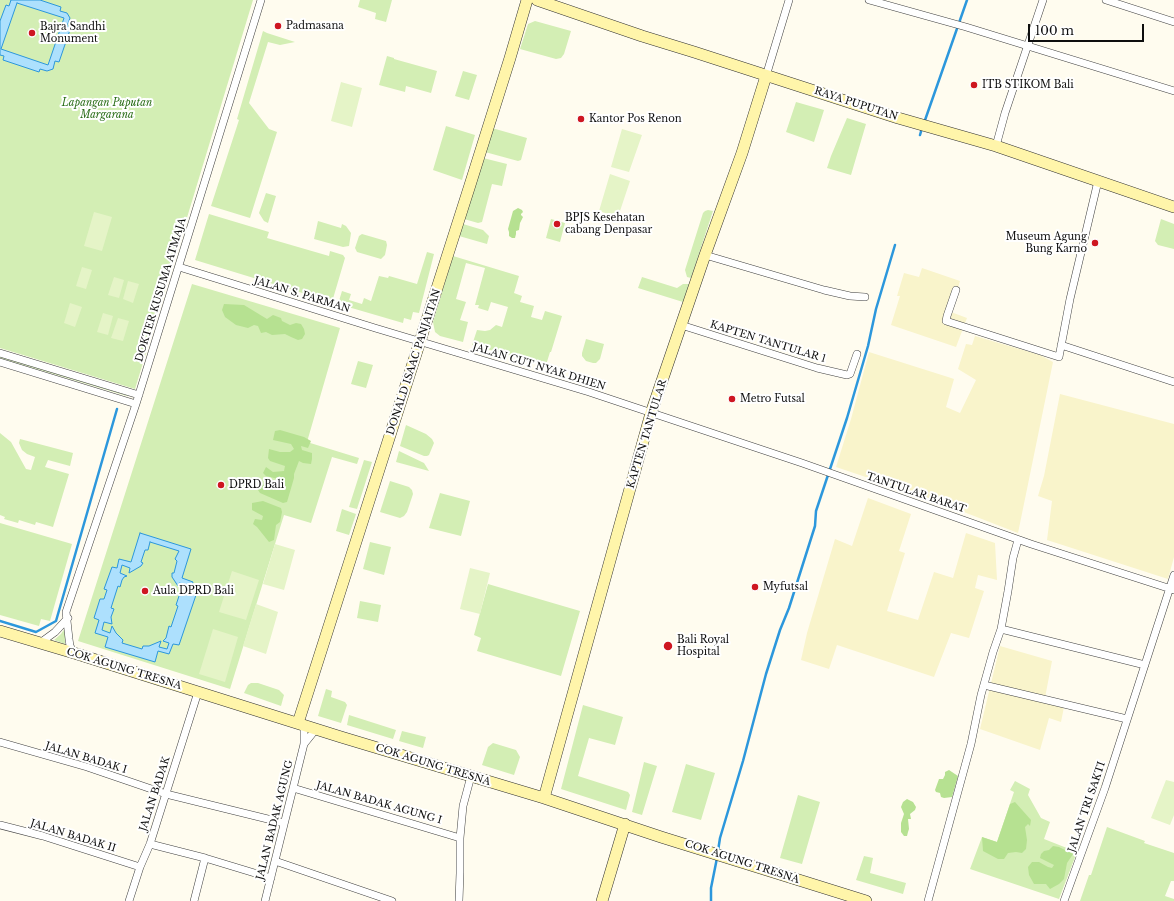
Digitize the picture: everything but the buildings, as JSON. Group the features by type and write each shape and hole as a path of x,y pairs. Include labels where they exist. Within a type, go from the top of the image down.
{"street":[{"name":"DOKTER KUSUMA ATMAJA","path":"40,643 55,632 70,613 76,591 76,585 139,395 261,0"},
{"name":"DONALD ISAAC PANJAITAN","path":"301,724 527,0"},
{"name":"RAYA PUPUTAN","path":"537,0 766,76 922,125 996,146 1174,207"},
{"path":"766,76 789,0"},
{"path":"869,0 966,27 1174,92"},
{"path":"996,146 1005,113 1043,0"},
{"path":"1106,0 1174,22"},
{"name":"KAPTEN TANTULAR","path":"544,798 651,413 684,326 705,255 739,160 766,76"},
{"path":"956,290 946,321 1059,357 1098,181"},
{"path":"705,255 824,290 850,296 865,297"},
{"name":"JALAN S. PARMAN","path":"179,267 256,292 420,341"},
{"name":"KAPTEN TANTULAR 1","path":"684,326 847,376 850,374 857,354"},
{"name":"JALAN CUT NYAK DHIEN","path":"420,341 589,392 651,413"},
{"path":"1061,345 1174,382"},
{"path":"0,353 139,395"},
{"path":"0,362 136,404"},
{"name":"TANTULAR BARAT","path":"651,413 820,470 1018,540 1172,589"},
{"path":"928,901 971,744 984,685 1001,629 1013,558 1018,540"},
{"name":"JALAN TRI SAKTI","path":"1064,901 1105,788 1145,665 1172,589 1174,575"},
{"name":"DOKTER KUSUMA ATMAJA","path":"66,620 68,639 74,653"},
{"path":"1001,629 1145,665"},
{"name":"COK AGUNG TRESNA","path":"0,631 544,798 661,837 866,901"},
{"path":"984,685 1127,719"},
{"name":"JALAN BADAK","path":"129,901 140,867 150,844 198,692"},
{"name":"JALAN BADAK AGUNG","path":"265,901 304,744 301,724"},
{"name":"JALAN BADAK AGUNG","path":"304,744 316,729"},
{"name":"JALAN BADAK I","path":"0,742 87,767 166,794 284,823"},
{"path":"459,901 460,838 463,806 471,776"},
{"name":"JALAN BADAK AGUNG I","path":"293,788 460,838"},
{"path":"602,901 625,824"},
{"name":"JALAN BADAK II","path":"0,825 43,836 140,867"},
{"path":"150,844 205,858 271,878"},
{"path":"194,901 205,858"},
{"path":"275,861 392,901"}],"shaded area":[{"path":"922,268 960,281 951,312 967,318 956,347 891,325 900,296 897,296 904,273 919,277"},
{"path":"975,336 1040,355 1053,362 1018,533 925,497 836,467 869,352 954,379 946,407 960,413 976,380 958,369 966,344 972,345"},
{"path":"1060,394 1174,424 1174,557 1168,579 1047,540 1052,501 1038,496 1044,476"},
{"path":"868,498 911,514 899,551 905,553 887,611 918,620 934,572 953,578 966,533 995,543 997,580 978,575 975,588 984,591 969,638 951,633 934,677 837,645 829,669 801,660 807,633 835,539 852,546"},
{"path":"1000,646 1052,661 1044,703 1064,707 1061,722 1049,718 1040,750 980,729"}],"green space":[{"name":"Lapangan Puputan Margarana","path":"0,0 253,0 135,389 0,348"},
{"path":"360,0 392,0 386,22 375,19 376,13 358,7"},
{"path":"535,21 571,31 564,54 561,58 556,59 520,49 528,24"},
{"path":"263,31 295,42 280,45 268,42 249,103 269,129 277,132 250,218 211,206 239,120 237,119"},
{"path":"387,56 437,71 431,93 406,86 405,92 379,85"},
{"path":"463,71 477,75 469,100 455,96"},
{"path":"341,82 362,88 352,127 331,121"},
{"path":"796,102 824,110 814,142 786,132"},
{"path":"847,118 866,124 851,175 827,168"},
{"path":"446,126 475,135 462,180 433,170"},
{"path":"492,128 527,138 521,160 518,161 485,152"},
{"path":"622,129 642,135 629,172 611,167"},
{"path":"483,158 507,164 502,186 492,184 482,222 478,223 464,219"},
{"path":"610,174 630,181 618,217 599,211"},
{"path":"266,193 276,196 268,223 264,221 259,213"},
{"path":"518,208 522,210 523,212 521,215 523,217 519,230 516,231 515,238 512,238 509,236 508,229 513,211"},
{"path":"708,210 713,211 691,278 687,277 685,270 703,213"},
{"path":"94,212 112,217 102,251 84,246"},
{"path":"209,214 269,232 267,238 329,256 330,251 343,255 345,258 332,302 195,260"},
{"path":"551,219 565,223 560,242 546,238"},
{"path":"1161,219 1174,224 1174,249 1158,245 1155,241"},
{"path":"318,221 341,228 342,224 346,226 351,233 349,246 343,247 314,239"},
{"path":"463,224 483,230 489,236 487,244 459,236"},
{"path":"362,234 386,241 387,245 385,255 381,259 357,252 355,248 359,236"},
{"path":"427,252 434,254 419,313 413,312 411,320 404,318 403,323 338,304 342,291 351,294 349,300 362,304 364,298 371,301 379,276 388,278 389,276 417,284"},
{"path":"453,256 519,276 514,293 522,296 520,302 534,306 531,317 542,320 545,311 562,316 546,365 472,345 477,330 490,330 496,325 502,327 508,307 491,302 488,311 478,308 479,305 475,305 485,268 466,263 456,299 466,302 460,320 468,322 463,342 440,336 435,332 433,322"},
{"path":"82,267 92,270 86,289 76,286"},
{"path":"114,277 124,280 119,298 108,295"},
{"path":"642,277 677,288 683,284 689,284 683,302 638,288"},
{"path":"128,281 139,284 133,303 123,299"},
{"path":"192,284 340,328 307,442 359,458 357,464 332,457 311,523 284,515 230,689 78,641"},
{"path":"70,303 82,307 75,327 64,323"},
{"path":"224,304 244,305 267,319 273,315 281,318 282,321 290,325 296,323 301,324 305,334 302,339 298,340 285,334 272,335 266,332 261,333 258,326 254,325 248,328 236,325 225,317 222,310"},
{"path":"103,313 113,316 108,335 97,332"},
{"path":"118,318 129,321 123,341 111,338"},
{"path":"586,339 604,344 600,359 596,363 586,361 582,356"},
{"path":"0,355 129,396 0,358"},
{"path":"358,361 373,365 366,388 351,384"},
{"path":"406,425 426,434 432,439 434,443 429,455 424,456 400,446"},
{"path":"280,430 304,437 311,441 308,448 301,446 302,450 312,453 311,464 299,461 287,502 283,503 260,493 258,490 259,485 266,483 277,485 278,479 266,476 263,473 266,467 273,472 284,471 285,466 270,461 268,458 269,449 280,452 290,452 294,449 291,444 273,440 275,431"},
{"path":"0,433 11,442 26,469 31,470 35,457 22,450 19,443 20,439 73,453 70,466 48,460 45,467 69,474 53,527 36,522 35,525 19,520 18,523 4,519 5,517 0,515"},
{"path":"399,451 424,463 429,471 396,462"},
{"path":"364,460 372,462 357,509 349,507"},
{"path":"390,481 409,487 412,490 413,494 407,512 400,518 380,512"},
{"path":"440,493 470,501 461,536 429,528"},
{"path":"263,501 281,508 282,512 280,522 276,525 274,540 269,542 253,524 255,519 262,520 263,516 252,510 252,503"},
{"path":"342,509 356,514 349,535 336,531"},
{"path":"0,523 72,544 50,621 41,619 39,626 0,615"},
{"path":"370,542 391,547 384,575 363,569"},
{"path":"275,544 295,550 284,590 263,584"},
{"path":"470,568 490,573 480,614 460,609"},
{"path":"232,571 259,580 246,620 219,612"},
{"path":"488,584 580,611 561,676 477,651 481,638 474,635"},
{"path":"360,601 381,605 378,622 357,618"},
{"path":"256,604 278,612 266,654 243,646"},
{"path":"65,628 65,644 54,640 61,634"},
{"path":"213,629 238,637 225,682 199,674"},
{"path":"251,683 258,683 279,690 284,695 281,706 244,693 248,685"},
{"path":"326,689 332,691 331,697 345,702 347,705 341,723 318,716"},
{"path":"583,705 623,717 615,745 589,738 578,776 628,792 630,795 626,810 561,789"},
{"path":"349,715 396,730 393,739 347,725"},
{"path":"402,731 426,737 423,748 399,741"},
{"path":"493,743 516,750 520,757 514,775 482,765 488,747"},
{"path":"644,762 657,766 642,815 632,812"},
{"path":"686,764 715,773 701,820 672,812"},
{"path":"949,770 958,776 952,797 944,798 941,797 940,793 936,792 935,790 939,779 943,779 945,772"},
{"path":"1166,780 1174,782 1174,815 1170,825 1151,818"},
{"path":"1015,781 1030,789 1028,795 1041,818 1050,822 1044,839 1077,852 1059,899 970,869 982,837 997,842 1014,792 1010,790"},
{"path":"798,795 820,802 802,864 780,858"},
{"path":"907,799 913,802 916,807 910,814 911,819 908,819 909,829 907,836 904,836 901,832 901,823 904,814 901,807 903,802"},
{"path":"1015,802 1031,820 1030,826 1028,824 1025,827 1027,840 1026,849 1022,853 1008,853 1004,859 998,859 983,851 982,837 997,842 1010,804"},
{"path":"1107,827 1145,841 1144,843 1174,853 1174,881 1171,881 1165,896 1174,899 1174,901 1080,901 1089,875 1091,875"},
{"path":"1053,846 1059,847 1073,854 1067,863 1064,879 1050,889 1046,884 1034,884 1029,875 1028,867 1032,862 1039,862 1052,868 1054,865 1040,858 1044,851 1049,850"},
{"path":"864,856 873,858 870,873 906,883 903,894 856,880"}],"water":[{"path":"11,0 40,0 61,7 60,11 67,13 70,18 67,26 71,27 59,62 55,61 53,69 47,71 40,69 39,72 3,60 4,56 0,55 0,21 6,5 9,6","holes":["17,3 64,18 48,65 1,49"]},
{"path":"140,533 191,549 182,578 193,582 190,593 196,595 179,645 173,644 169,654 158,651 155,662 105,647 108,637 95,633 99,620 94,618 100,599 104,599 107,590 104,589 112,567 117,568 119,559 131,562","holes":["150,542 179,551 175,559 177,561 172,577 178,586 179,583 187,585 184,594 179,592 176,605 178,606 171,627 169,626 166,638 163,641 169,643 167,649 159,647 161,641 149,646 143,646 142,649 122,643 123,640 112,626 110,633 102,630 104,622 112,624 111,617 114,609 111,608 118,586 120,587 122,580 127,576 120,573 122,565 130,568 129,573 141,566 143,563 141,562 145,550 148,550"]}],"waterway":[{"path":"924,123 967,0"},
{"path":"920,135 922,128"},
{"path":"718,851 720,838 743,761 766,674 815,526 816,511 847,418 895,245"},
{"path":"0,621 36,632 56,621 117,409"},
{"path":"711,901 711,888 717,858"}],"place":[{"name":"Padmasana","path":"278,26"},
{"name":"Bajra Sandhi Monument","path":"32,33"},
{"name":"ITB STIKOM Bali","path":"974,85"},
{"name":"Kantor Pos Renon","path":"581,119"},
{"name":"BPJS Kesehatan cabang Denpasar","path":"557,224"},
{"name":"Museum Agung Bung Karno","path":"1095,243"},
{"name":"Metro Futsal","path":"732,399"},
{"name":"DPRD Bali","path":"221,485"},
{"name":"Myfutsal","path":"755,587"},
{"name":"Aula DPRD Bali","path":"145,591"},
{"name":"Bali Royal Hospital","path":"668,646"}]}
